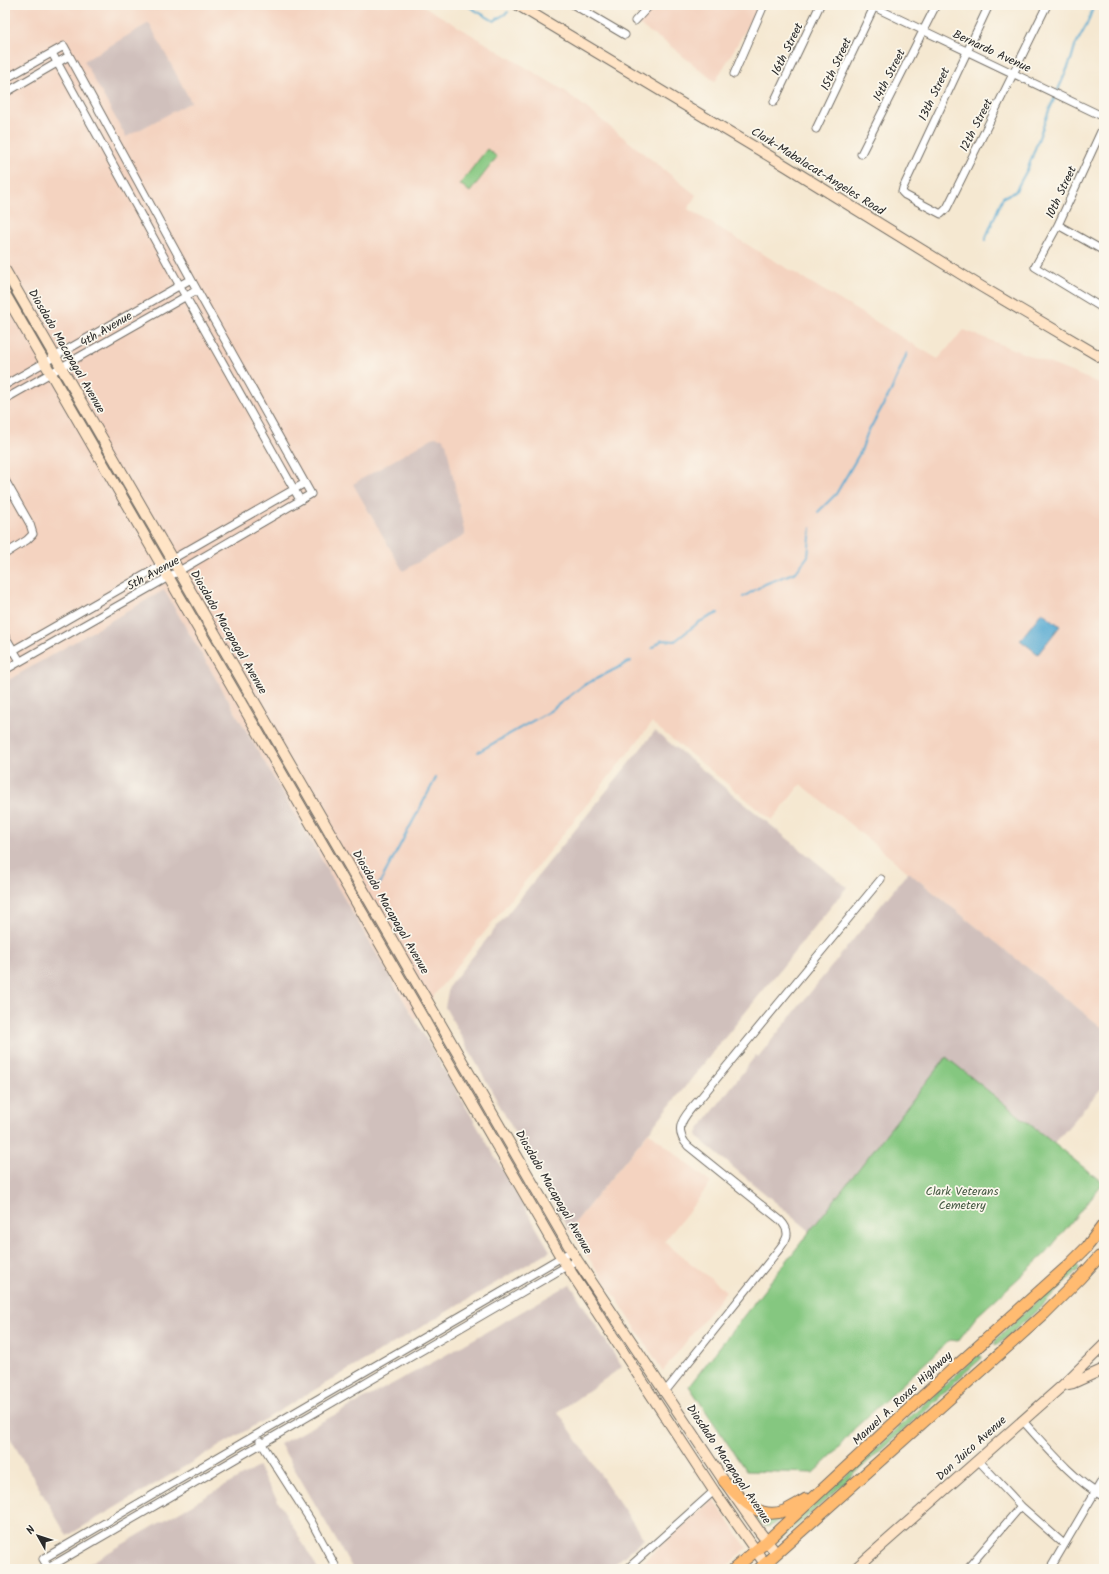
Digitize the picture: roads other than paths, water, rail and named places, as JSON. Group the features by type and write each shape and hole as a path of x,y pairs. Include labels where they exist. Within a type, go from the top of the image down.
{"main road":[{"name":"Clark-Mabalacat-Angeles Road","path":"518,5 786,166 982,287 1104,359"},
{"name":"Diosdado Macapagal Avenue","path":"5,270 575,1255 664,1393 766,1542 776,1554"},
{"name":"Diosdado Macapagal Avenue","path":"5,294 564,1261 714,1491 756,1551 762,1566"},
{"path":"289,786 300,780"},
{"name":"Manuel A. Roxas Highway","path":"734,1569 766,1542 1085,1249 1103,1228"},
{"path":"762,1566 1044,1314 1099,1257 1085,1249"},
{"name":"Don Juico Avenue","path":"855,1569 1062,1386 1104,1345"},
{"path":"1062,1386 1073,1383 1104,1369"},
{"path":"724,1481 746,1504 758,1511 767,1513 776,1514 785,1511 819,1492"}],"street":[{"path":"574,5 625,36"},
{"path":"636,21 650,5"},
{"name":"16th Street","path":"774,102 820,5"},
{"name":"14th Street","path":"861,154 936,5"},
{"name":"13th Street","path":"903,194 903,188 989,5"},
{"name":"12th Street","path":"903,194 938,214 946,212 1015,74 1047,5"},
{"path":"734,74 761,6"},
{"name":"Bernardo Avenue","path":"872,6 1104,117"},
{"name":"15th Street","path":"816,129 872,6"},
{"path":"5,79 64,46 197,290 305,483"},
{"path":"52,53 186,297 300,500"},
{"path":"5,93 69,56"},
{"name":"10th Street","path":"1104,125 1058,225 1035,267 1104,309"},
{"path":"1058,225 1103,249"},
{"name":"4th Avenue","path":"5,385 191,279"},
{"name":"4th Avenue","path":"5,399 197,290"},
{"path":"5,480 30,524 33,534 5,554"},
{"name":"5th Avenue","path":"5,655 305,483 311,494 5,670"},
{"path":"5,636 20,661"},
{"path":"664,1393 784,1243 787,1233 786,1228 780,1220 688,1146 681,1137 681,1124 698,1101 881,879"},
{"path":"575,1255 60,1566 49,1568 43,1559 257,1435 564,1261 575,1255"},
{"path":"1022,1420 1059,1460 1096,1492 1104,1497"},
{"path":"257,1435 311,1521 337,1569"},
{"path":"978,1460 1021,1506 1064,1544"},
{"path":"1050,1569 1104,1477"},
{"path":"626,1569 714,1491"},
{"path":"967,1569 1021,1506"},
{"path":"53,1553 60,1566"}],"water":[{"path":"1042,612 1060,626 1038,654 1020,640"}],"waterway":[{"path":"466,5 494,21 508,12"},
{"path":"985,240 1003,197 1015,192 1028,168 1048,113 1071,60 1075,46 1087,24 1094,5"},
{"path":"818,512 836,494 861,451 867,434 891,391 907,353"},
{"path":"743,597 765,584 796,572 808,556 811,528"},
{"path":"652,648 662,640 675,641 699,622 718,613"},
{"path":"478,752 550,711 584,685 631,661"},
{"path":"376,890 436,778"}],"park label":[{"name":"Clark Veterans Cemetery","path":"962,1198"}]}
